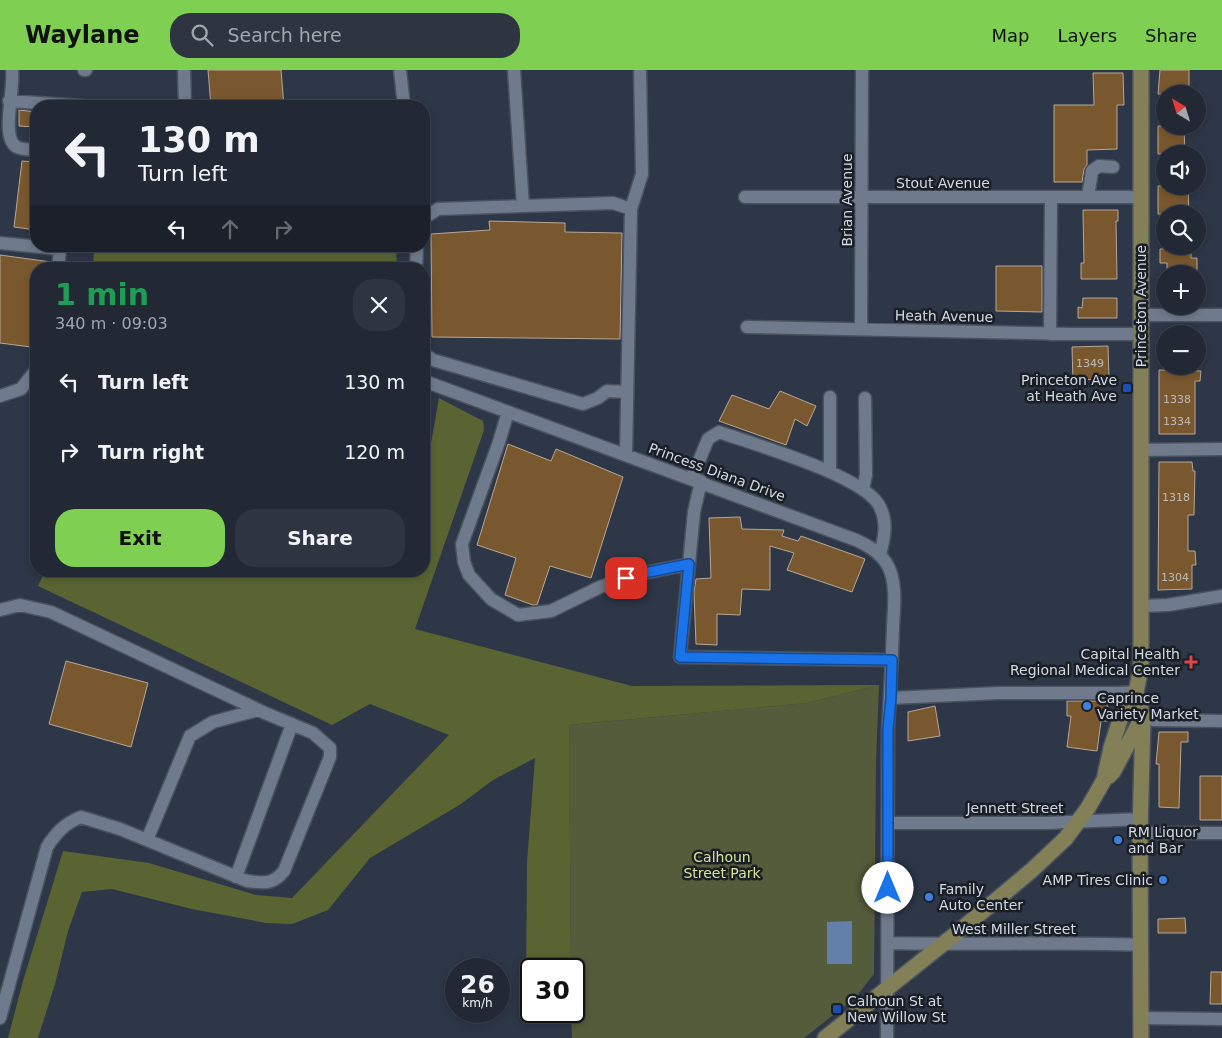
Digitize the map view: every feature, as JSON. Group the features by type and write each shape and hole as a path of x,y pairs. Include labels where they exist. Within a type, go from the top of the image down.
{"main road":[{"name":"Princeton Avenue","path":"1136,692 1141,668 1141,70"},
{"path":"1136,692 1143,717 1140,826 1141,1038"},
{"path":"1104,780 1111,748 1123,712 1136,692"},
{"path":"825,1038 1032,870 1066,838 1104,780 1113,772 1143,717"}],"street":[{"path":"184,70 185,100"},
{"path":"400,70 403,100"},
{"path":"514,70 523,206"},
{"path":"626,454 630,209 642,174 640,70"},
{"name":"Brian Avenue","path":"861,329 862,70"},
{"path":"13,71 5,130 10,143 16,147 30,149"},
{"path":"9,100 30,102"},
{"path":"1088,197 1092,171 1099,166 1113,167"},
{"name":"Stout Avenue","path":"745,197 1142,197"},
{"path":"1050,334 1051,198"},
{"path":"430,214 438,209 613,203 630,209"},
{"path":"0,243 30,246"},
{"path":"1142,315 1222,315"},
{"name":"Heath Avenue","path":"747,327 1050,334 1141,334"},
{"path":"430,358 583,404 598,398 607,390 627,392"},
{"path":"0,396 21,389 30,378"},
{"name":"Princess Diana Drive","path":"430,383 856,540 880,555"},
{"path":"830,397 830,471"},
{"path":"863,489 866,475 865,398"},
{"path":"508,412 462,544 464,562 469,575 491,599 518,615 551,611 600,587 639,574 689,564"},
{"path":"887,1038 888,729 891,698 894,598 889,567 880,555 886,532 880,506 863,489 830,471 719,432 708,438 697,480 680,657 892,660"},
{"path":"1141,450 1222,449"},
{"path":"1141,606 1168,605 1222,596"},
{"path":"0,610 20,605 51,612 258,710 320,737 330,748 330,757 284,871 274,881 267,884 246,881 120,829 81,817 65,825 57,832 47,847 0,1018"},
{"path":"891,698 918,698 961,694 1136,692"},
{"path":"147,840 190,736 213,722 258,710"},
{"path":"1143,717 1154,720 1222,720"},
{"path":"236,877 292,724"},
{"name":"Jennett Street","path":"888,823 1078,822 1222,833"},
{"name":"West Miller Street","path":"888,943 1140,945"},
{"path":"1141,1018 1222,1019"}],"green space":[{"path":"94,252 396,252 397,262 93,262"},
{"path":"439,398 483,421 484,430 415,629 632,686 879,685 807,703 569,725 571,958 526,958 527,862 535,758 493,780 461,804 370,858 328,910 292,924 266,923 192,909 112,889 82,892 68,931 55,984 38,1038 8,1038 23,981 63,851 149,863 256,895 292,898 449,735 370,704 332,725 38,586 42,577 430,577 430,449"},
{"name":"Calhoun Street Park","path":"879,685 876,762 874,974 856,997 804,1038 572,1038 571,1023 585,1023 585,958 571,958 569,725 807,703"}],"water":[{"path":"852,921 852,964 827,964 827,922"}],"building":[{"path":"208,70 281,70 284,100 210,100"},
{"path":"1160,70 1189,70 1189,85 1159,85"},
{"path":"1093,73 1123,73 1124,105 1117,105 1117,149 1087,150 1087,165 1084,169 1082,182 1054,182 1054,105 1094,105"},
{"path":"19,110 30,111 30,127 19,126"},
{"path":"1158,135 1184,135 1185,145 1158,145"},
{"path":"22,161 30,162 30,229 14,227"},
{"path":"1158,195 1188,195 1189,205 1158,205"},
{"path":"1083,210 1118,210 1118,221 1116,221 1117,279 1081,279 1081,263 1084,263"},
{"path":"489,221 565,223 565,232 622,233 620,339 432,337 431,234 490,230"},
{"path":"0,255 51,262 30,262 30,347 0,343"},
{"path":"1160,255 1191,255 1191,258 1197,258 1197,265 1167,265 1167,263 1160,263"},
{"path":"996,266 1042,266 1042,312 996,311"},
{"path":"1083,298 1117,298 1117,318 1078,318 1078,307 1082,308"},
{"path":"1108,346 1109,379 1073,380 1072,347"},
{"path":"1159,375 1201,375 1200,381 1195,381 1195,434 1159,434"},
{"path":"780,391 816,406 807,426 795,419 786,445 719,421 732,395 769,409"},
{"path":"508,444 551,461 556,449 623,477 591,578 550,566 537,605 505,595 516,558 477,545"},
{"path":"1159,462 1192,462 1193,471 1195,471 1194,515 1188,515 1188,551 1195,551 1196,565 1192,565 1192,589 1158,590"},
{"path":"740,517 742,529 784,530 782,536 798,541 801,536 865,559 852,592 787,570 794,553 770,546 770,590 742,589 740,615 717,614 717,645 696,644 694,592 696,579 711,578 709,518"},
{"path":"66,661 148,683 131,747 49,724"},
{"path":"1067,701 1107,701 1108,721 1101,721 1097,751 1067,747 1071,716 1067,716"},
{"path":"935,706 940,736 908,741 908,712"},
{"path":"1159,732 1188,732 1188,742 1181,742 1179,808 1159,807 1159,764 1156,764"},
{"path":"1200,776 1222,776 1222,820 1200,820"},
{"path":"1185,918 1186,933 1158,933 1158,919"},
{"path":"1211,972 1222,972 1222,1004 1210,1004"}],"place":[{"name":"Princeton Ave at Heath Ave","path":"1127,388"},
{"name":"Capital Health Regional Medical Center","path":"1191,662"},
{"name":"Caprince Variety Market","path":"1087,706"},
{"name":"RM Liquor and Bar","path":"1118,840"},
{"name":"AMP Tires Clinic","path":"1163,880"},
{"name":"Family Auto Center","path":"929,897"},
{"name":"Calhoun St at New Willow St","path":"837,1009"}],"route":[{"path":"626,578 689,564 680,657 892,660 888,729 888,888"}]}
